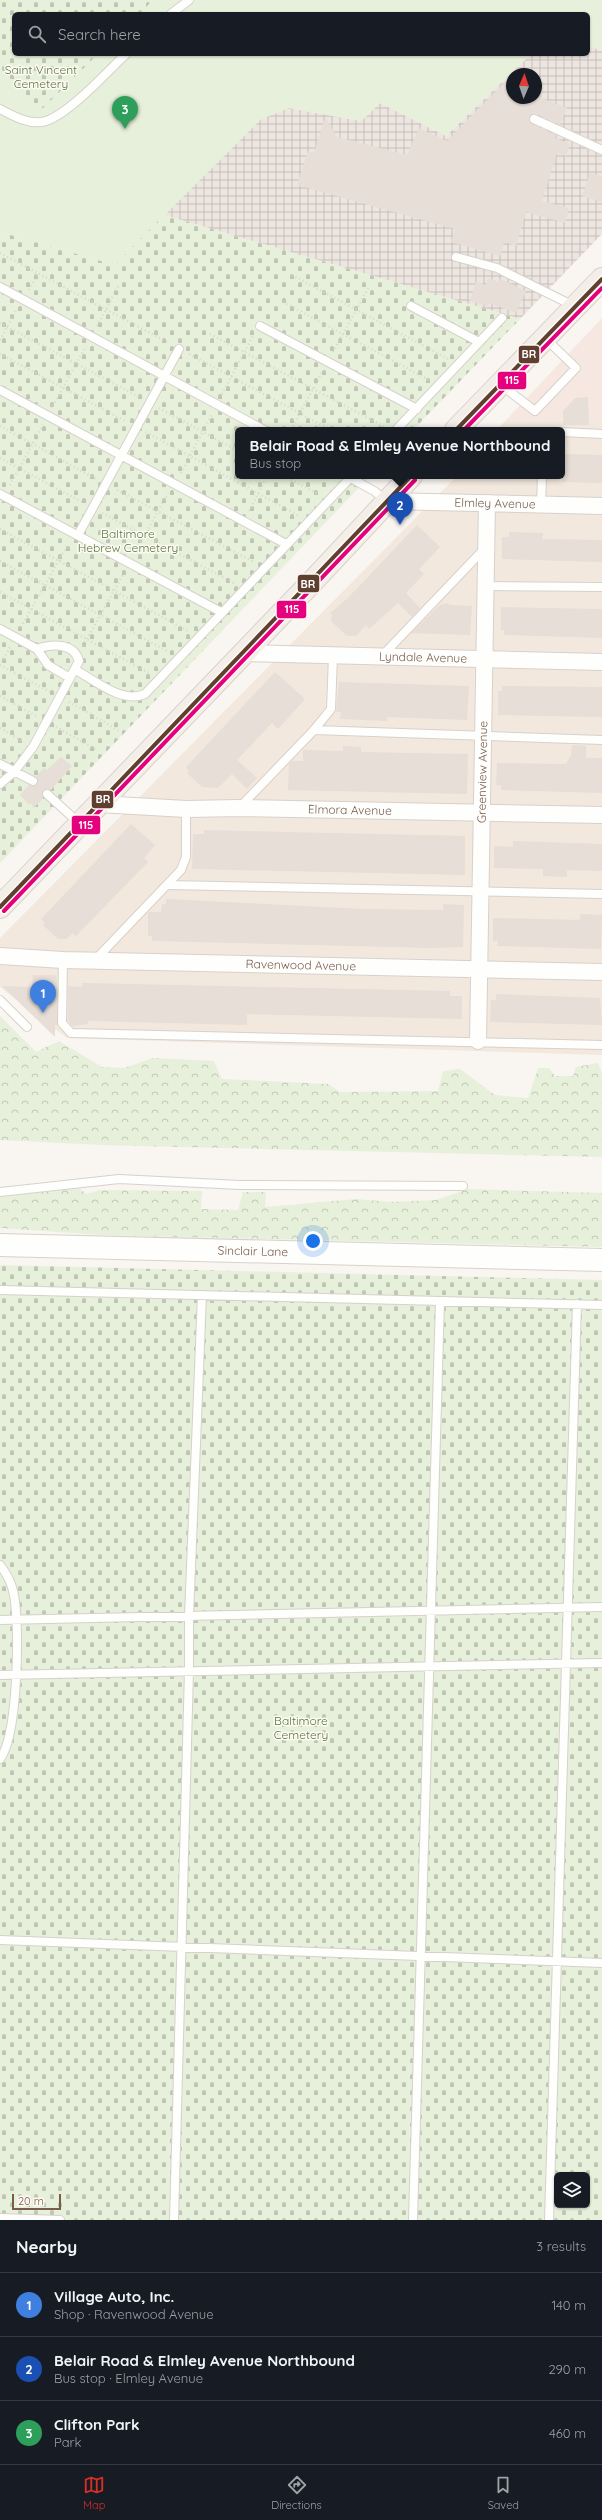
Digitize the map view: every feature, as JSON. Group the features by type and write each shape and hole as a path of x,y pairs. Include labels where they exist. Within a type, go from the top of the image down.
{"main road":[{"path":"459,427 602,278"},
{"path":"0,907 408,479"},
{"name":"Sinclair Lane","path":"0,1245 602,1260"}],"street":[{"name":"Elmley Avenue","path":"387,501 602,506"},
{"name":"Greenview Avenue","path":"478,1041 487,503"},
{"name":"Lyndale Avenue","path":"243,653 602,662"},
{"name":"Elmora Avenue","path":"99,804 186,809 239,808 602,815"},
{"name":"Ravenwood Avenue","path":"0,956 63,960 602,972"}],"lane":[{"path":"174,12 189,0"},
{"path":"0,109 20,120 45,121 62,113 124,56"},
{"path":"534,119 602,150"},
{"path":"456,257 497,268 575,307"},
{"path":"0,287 259,427"},
{"path":"411,306 479,342"},
{"path":"399,427 502,318"},
{"path":"260,326 417,409"},
{"path":"500,385 535,410 576,368 545,338"},
{"path":"76,534 92,508 179,349"},
{"path":"0,390 286,544"},
{"path":"565,432 602,434"},
{"path":"76,670 124,696 131,698 145,694 348,479"},
{"path":"354,479 374,490 387,501"},
{"path":"541,505 542,479"},
{"path":"2,495 221,612"},
{"path":"382,657 486,547"},
{"path":"485,586 602,587"},
{"path":"0,629 37,649 48,665 70,678"},
{"path":"0,784 14,772 33,747 70,678 76,670 79,661 73,651 58,645 37,649"},
{"path":"239,808 314,730 331,709 333,656"},
{"path":"314,730 602,740"},
{"path":"0,764 33,781"},
{"path":"47,794 80,824"},
{"path":"95,960 169,885 181,870 186,857 186,809"},
{"path":"169,885 480,893 602,894"},
{"path":"63,960 62,1023 71,1033 602,1045"},
{"path":"0,1000 27,1027"},
{"path":"0,1192 119,1179 240,1185 463,1186"},
{"path":"0,1290 602,1305"},
{"path":"174,2220 190,1672 189,1616 202,1295"},
{"path":"413,2220 440,1301"},
{"path":"549,2220 577,1304"},
{"path":"0,1565 11,1584 16,1619 15,1675 10,1736 7,1747 0,1759"},
{"path":"0,1620 602,1607"},
{"path":"0,1676 602,1663"},
{"path":"0,1940 602,1962"},
{"path":"0,2218 60,2220"}],"path":[{"path":"0,253 325,427"},
{"path":"0,340 38,273"},
{"path":"292,275 458,364"},
{"path":"2,495 48,416 119,285"},
{"path":"283,302 439,385"},
{"path":"0,322 235,449"},
{"path":"210,334 383,427"},
{"path":"0,354 309,521"},
{"path":"0,426 105,484 264,567"},
{"path":"0,458 244,589"},
{"path":"244,521 266,479"},
{"path":"290,479 329,500"},
{"path":"0,529 199,637"},
{"path":"0,666 58,561 76,534"},
{"path":"0,561 180,657"},
{"path":"0,592 160,679"},
{"path":"0,728 33,747"}],"shaded area":[{"path":"590,46 602,51 602,234 520,319 164,215 261,119 289,108 361,121 380,103 446,136 506,78 506,104 542,104 542,68 516,68 529,56 590,56"},
{"path":"602,318 602,422 506,420"},
{"path":"506,420 602,422 602,1055 67,1038 0,987 0,938 454,479 565,479 565,427 500,427"}],"green space":[{"path":"0,0 602,0 602,51 590,46 590,12 12,12 12,56 529,56 516,68 506,68 506,78 446,136 380,103 361,121 289,108 261,119 115,265 0,232"},
{"name":"Saint Vincent Cemetery","path":"0,0 153,0 141,12 12,12 12,56 96,56 41,110 0,68"},
{"name":"Baltimore Hebrew Cemetery","path":"164,215 520,319 416,427 235,427 235,479 367,479 0,863 0,232 115,265"},
{"path":"0,1016 36,1052 59,1041 102,1067 124,1068 153,1058 214,1061 222,1079 328,1084 340,1092 438,1091 443,1071 460,1069 495,1095 528,1098 538,1068 549,1068 555,1076 573,1076 576,1067 598,1063 602,1074 602,1157 101,1145 0,1140"},
{"path":"78,1188 87,1194 100,1190 202,1191 201,1209 238,1210 243,1192 266,1192 265,1207 357,1199 389,1202 436,1200 468,1189 602,1193 602,1247 100,1235 0,1228 0,1197"},
{"name":"Baltimore Cemetery","path":"0,1265 602,1280 602,2220 0,2220"}],"building":[{"path":"506,81 506,104 542,104 542,98 567,108 560,125 536,114 531,114 529,119 532,124 556,135 555,138 570,144 566,156 557,153 542,201 569,208 565,223 526,212 516,246 504,242 500,256 451,242 455,229 297,185 308,151 314,153 325,117 337,137 407,155 419,128 447,141"},
{"path":"590,173 602,176 602,202 582,196"},
{"path":"488,278 499,282 500,279 526,291 516,313 489,303 488,306 470,301 476,281 486,285"},
{"path":"588,397 589,425 563,425 563,411 575,398"},
{"path":"565,454 602,455 602,483 562,482 562,479 565,479"},
{"path":"417,525 440,547 419,569 424,574 406,593 420,608 412,617 398,603 369,629 366,625 356,636 347,636 331,621 332,615 330,613 348,598"},
{"path":"509,532 543,533 542,539 602,540 602,562 502,559 502,537 509,537"},
{"path":"448,603 449,605 472,606 470,635 411,633 440,605"},
{"path":"501,607 602,609 602,638 504,635 504,630 501,630"},
{"path":"275,672 305,699 278,729 272,723 237,760 257,778 247,789 232,774 218,788 202,787 187,773 189,771 186,767"},
{"path":"339,682 469,686 467,720 387,717 387,721 340,719 341,712 336,712"},
{"path":"502,686 602,687 602,717 498,715 498,691 502,691"},
{"path":"572,745 586,746 586,758 602,758 602,793 501,790 501,785 496,785 497,763 566,764 571,755"},
{"path":"343,746 361,747 361,752 468,754 467,794 288,790 289,764 292,761 303,761 303,750 343,751"},
{"path":"61,757 72,766 51,790 43,790 43,798 34,808 30,803 29,805 20,795 29,785 36,785 38,781 36,777 44,768 47,770"},
{"path":"131,824 155,845 144,858 148,862 76,936 72,933 67,939 58,939 43,925 45,923 41,919"},
{"path":"204,830 465,836 465,875 192,869 193,834 204,834"},
{"path":"513,841 602,844 602,871 567,870 567,877 543,876 543,869 494,868 494,846 513,847"},
{"path":"166,899 365,909 443,910 443,904 464,905 463,947 431,948 152,941 152,936 148,936 148,912 161,912 162,904 166,904"},
{"path":"580,914 602,915 601,949 497,946 498,941 493,941 493,918 580,920"},
{"path":"33,975 55,975 57,979 57,1025 55,1025 55,1037 2,986 32,987"},
{"path":"82,983 450,991 450,996 462,996 462,1019 247,1014 247,1025 88,1021 88,1024 72,1026 68,1021 68,986 82,987"},
{"path":"496,994 600,998 602,1025 490,1022 491,1000 496,1000"}],"transit line":[{"name":"BR","path":"459,427 602,279"},
{"name":"115","path":"467,427 602,288"},
{"name":"BR","path":"0,907 408,479"},
{"name":"115","path":"4,911 415,480"}],"place":[{"name":"Clifton Park","path":"125,129"},
{"name":"Belair Road & Elmley Avenue Northbound","path":"400,525"},
{"name":"Village Auto, Inc.","path":"43,1013"}]}
